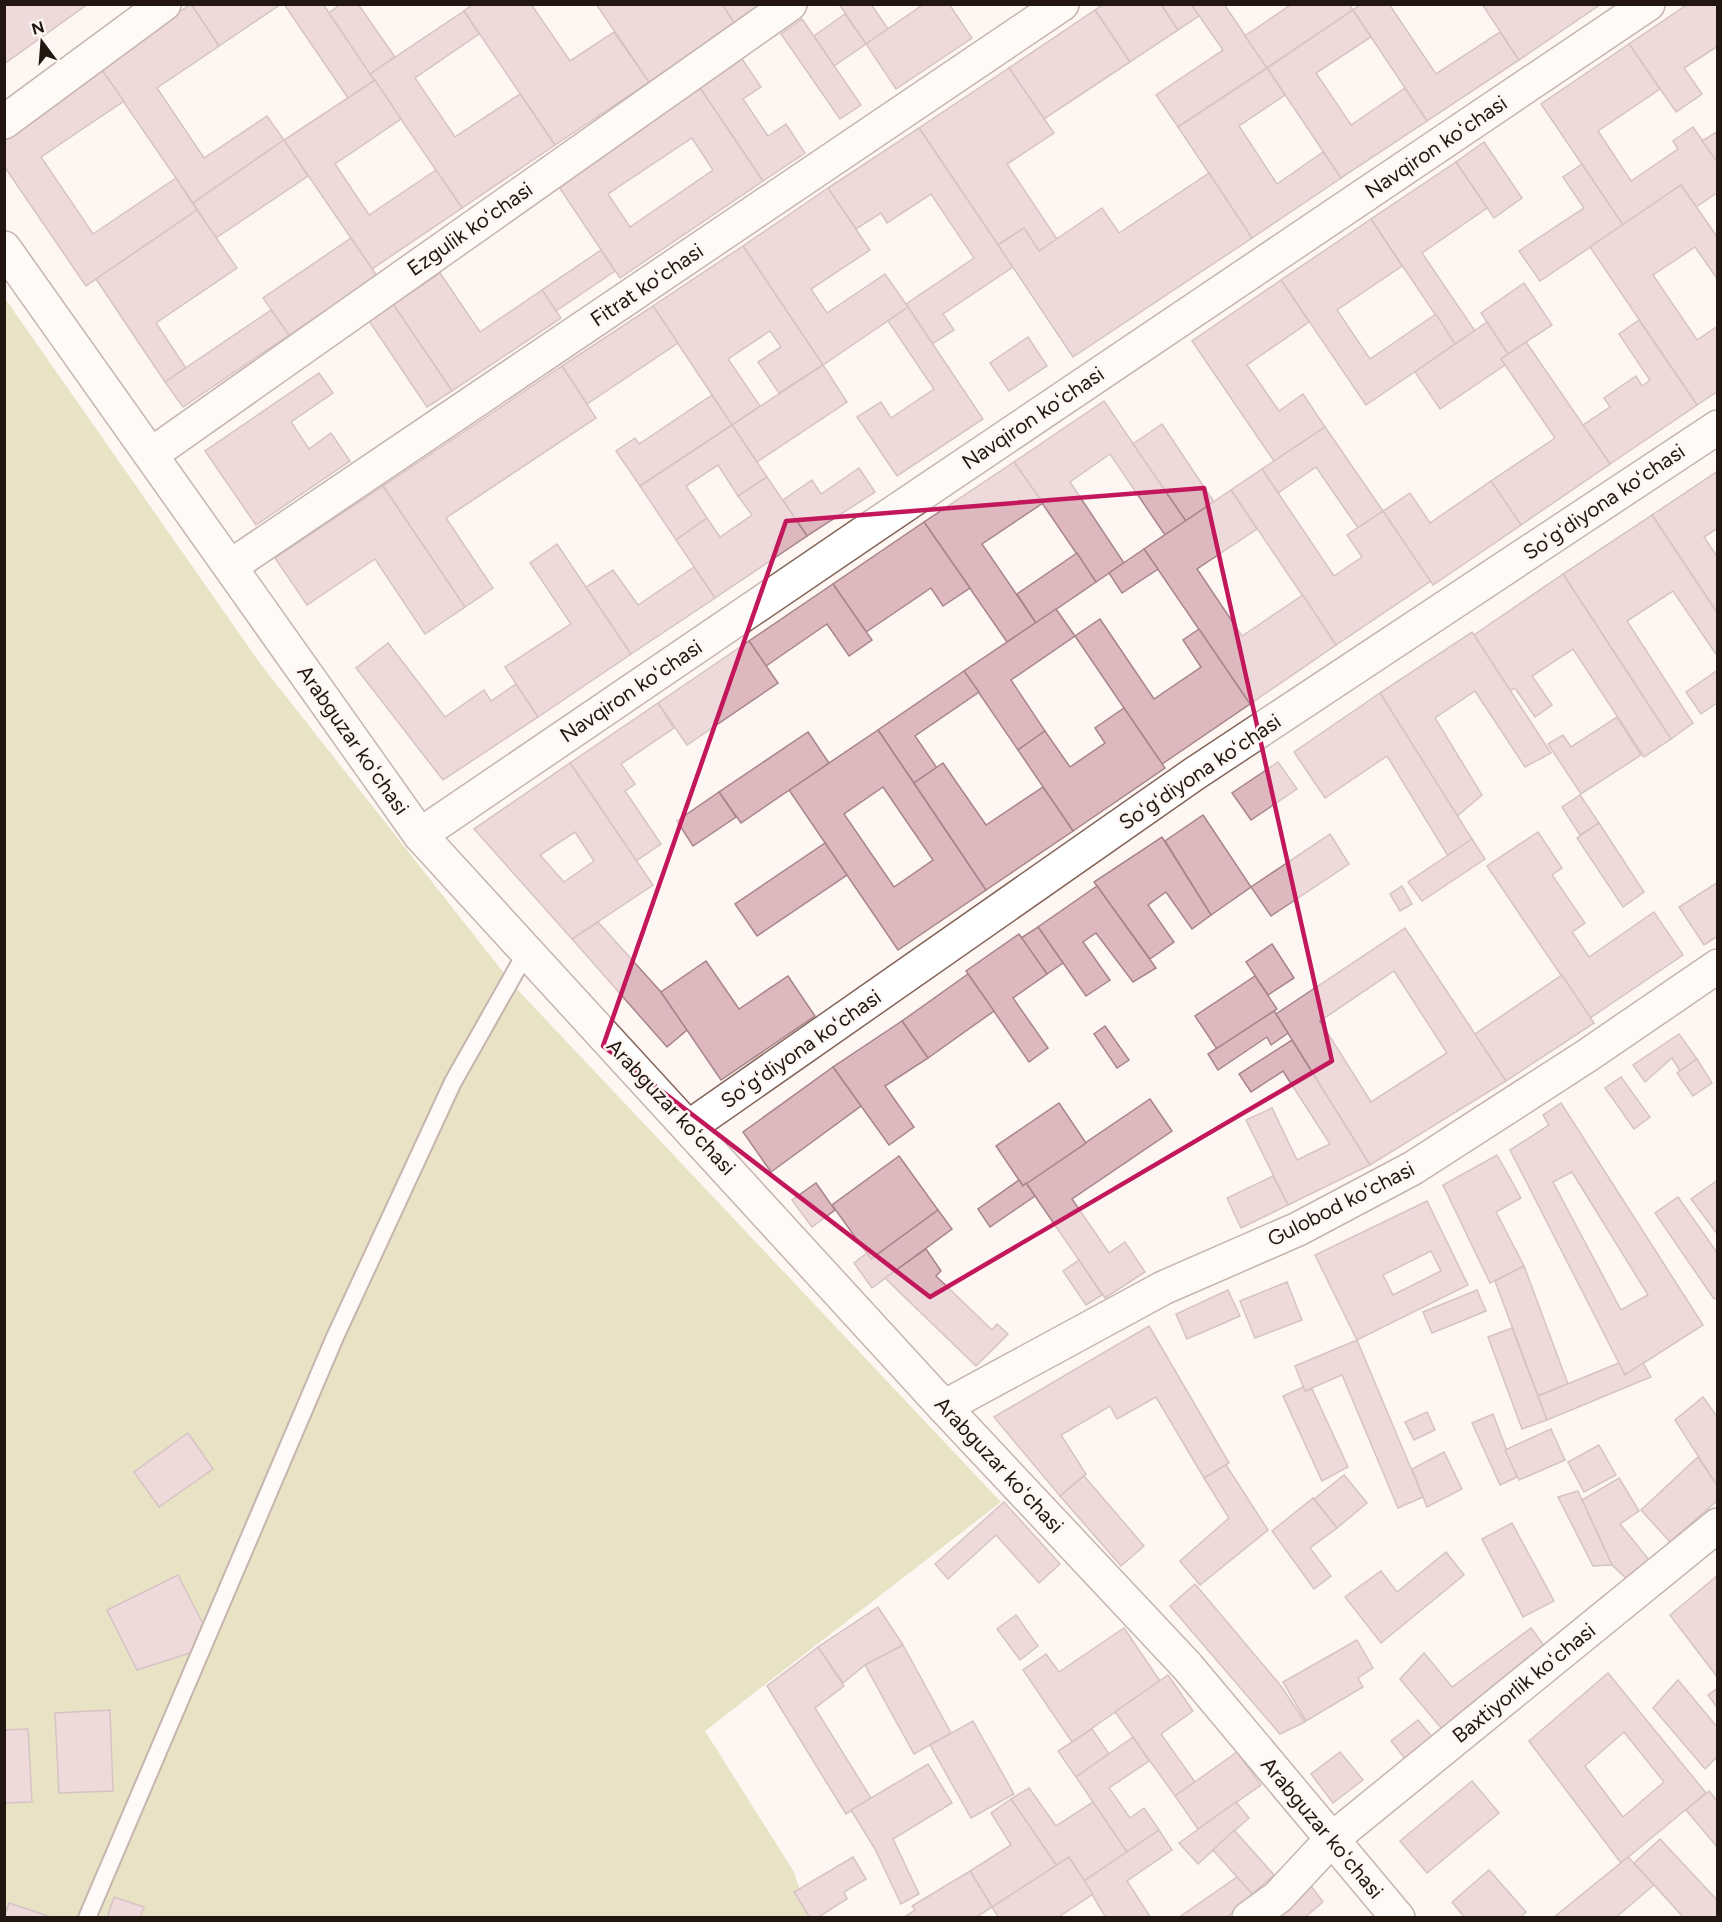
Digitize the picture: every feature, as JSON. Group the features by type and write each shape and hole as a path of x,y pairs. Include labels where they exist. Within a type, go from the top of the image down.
{"street":[{"path":"4,122 164,4"},
{"name":"Ezgulik koʻchasi","path":"152,454 790,4"},
{"name":"Fitrat koʻchasi","path":"231,566 1062,4"},
{"name":"Navqiron koʻchasi","path":"420,835 1648,4"},
{"name":"Arabguzar koʻchasi","path":"4,248 420,835 944,1407 1186,1666 1398,1917"},
{"name":"Soʻgʻdiyona koʻchasi","path":"689,1127 1194,774 1718,427"},
{"name":"Gulobod koʻchasi","path":"944,1407 1163,1288 1298,1229 1413,1168 1588,1055 1718,966"},
{"name":"Baxtiyorlik koʻchasi","path":"1250,1917 1278,1897 1331,1840 1718,1525"}],"lane":[{"path":"87,1917 335,1337 453,1082 527,951"}],"highlighted area":[{"path":"1204,488 1332,1061 930,1297 603,1046 786,521"}],"shaded area":[{"path":"4,297 262,666 515,987 1001,1502 705,1731 794,1872 809,1917 5,1917"}],"building":[{"path":"4,4 88,4 4,64"},
{"path":"191,4 281,4 219,46"},
{"path":"191,4 219,46 157,88 204,158 267,116 284,140 193,203 99,66"},
{"path":"284,4 323,4 375,80 348,98"},
{"path":"341,4 358,4 395,57 370,74 329,13"},
{"path":"473,4 531,4 570,61 614,32 649,82 555,145 464,11"},
{"path":"596,4 722,4 735,24 649,82"},
{"path":"722,4 763,4 735,24"},
{"path":"839,4 871,4 888,29 866,44"},
{"path":"924,4 949,4 972,38 896,89 866,44"},
{"path":"1104,4 1161,4 1178,30 1130,62 1095,10"},
{"path":"1161,4 1191,4 1199,16 1178,30"},
{"path":"1191,4 1224,4 1267,68 1178,127 1156,95 1223,50"},
{"path":"1292,4 1349,4 1353,10 1267,68 1245,36"},
{"path":"1361,4 1389,4 1436,74 1500,32 1519,60 1427,121 1353,10"},
{"path":"1482,4 1601,4 1519,60"},
{"path":"1688,4 1718,4 1718,46 1684,68 1702,94 1676,112 1629,44"},
{"path":"1095,10 1130,62 1044,119 1009,68"},
{"path":"1353,10 1371,37 1316,73 1351,125 1405,88 1427,121 1341,178 1267,68"},
{"path":"464,11 479,34 415,78 455,137 520,94 555,145 462,208 370,74"},
{"path":"845,14 866,44 834,66 814,36"},
{"path":"802,19 861,105 840,119 781,34"},
{"path":"1629,44 1660,89 1598,131 1631,181 1678,149 1673,141 1693,127 1718,163 1718,192 1696,207 1681,185 1623,225 1541,104"},
{"path":"742,59 761,87 743,99 768,136 786,124 805,153 763,181 700,88"},
{"path":"99,66 124,101 41,157 93,234 176,178 197,210 86,286 4,166 4,130"},
{"path":"1009,68 1054,133 1007,164 1057,239 1039,251 1024,228 998,245 919,128"},
{"path":"1267,68 1285,95 1239,126 1277,184 1323,152 1341,178 1252,238 1178,127"},
{"path":"375,80 401,119 335,164 369,215 436,170 462,208 372,269 284,140"},
{"path":"700,88 763,181 620,278 557,184","holes":["692,138 713,170 630,227 608,194"]},
{"path":"919,128 1013,267 943,314 954,330 932,344 906,304 974,258 931,194 887,223 881,213 856,229 828,188"},
{"path":"1718,131 1718,163 1702,141"},
{"path":"284,140 308,176 216,238 193,203"},
{"path":"1484,142 1522,198 1494,218 1456,162"},
{"path":"1456,162 1487,208 1422,253 1475,331 1455,344 1371,219"},
{"path":"1582,164 1623,225 1540,281 1519,251 1584,208 1563,177"},
{"path":"1209,173 1252,238 1073,357 998,245 1024,228 1039,251 1102,208 1119,233"},
{"path":"1681,185 1718,238 1718,280 1695,247 1653,275 1697,340 1718,326 1718,391 1697,405 1590,247"},
{"path":"828,188 870,250 811,289 827,313 885,274 908,307 823,365 743,246"},
{"path":"197,210 237,268 156,323 186,368 165,382 96,279"},
{"path":"1371,219 1402,266 1337,310 1370,359 1436,314 1455,344 1366,405 1281,280"},
{"path":"351,238 377,276 289,335 263,298"},
{"path":"743,246 823,365 779,393 758,362 781,347 770,331 728,359 760,406 732,425 653,306"},
{"path":"601,250 615,271 556,311 542,290"},
{"path":"440,273 480,332 542,290 561,318 452,391 393,304"},
{"path":"1281,280 1309,322 1247,365 1279,411 1303,394 1325,427 1274,461 1192,341"},
{"path":"1524,283 1552,325 1508,354 1481,313"},
{"path":"393,304 452,391 427,407 369,321"},
{"path":"653,306 678,343 587,404 562,366"},
{"path":"908,307 983,419 897,476 857,417 881,402 891,418 934,389 888,321"},
{"path":"271,310 289,335 183,407 165,382"},
{"path":"1639,320 1697,405 1610,464 1583,425 1610,407 1604,398 1636,376 1642,386 1650,380 1619,334"},
{"path":"1487,322 1508,354 1501,359 1505,365 1440,409 1415,372"},
{"path":"1028,337 1047,366 1009,391 990,363"},
{"path":"1526,342 1610,464 1521,525 1491,481 1555,438 1501,359"},
{"path":"823,365 847,402 757,462 732,425"},
{"path":"562,366 596,418 446,518 493,588 465,607 383,486"},
{"path":"319,373 333,393 291,422 309,449 331,433 350,461 256,525 205,451"},
{"path":"712,395 732,425 640,486 616,451 635,438 639,444"},
{"path":"1104,401 1186,521 1165,535 1110,454 1070,482 1124,563 1096,582 1014,462"},
{"path":"1162,424 1214,502 1186,521 1133,444"},
{"path":"732,425 767,477 738,496 718,465 686,486 707,518 676,540 640,486"},
{"path":"1325,427 1383,511 1358,528 1316,467 1278,493 1262,469"},
{"path":"1014,462 1043,503 982,544 1036,623 1007,642 924,522"},
{"path":"859,468 875,492 807,536 783,500 812,480 821,494"},
{"path":"1262,469 1334,576 1362,557 1347,535 1383,511 1431,581 1336,645 1231,490"},
{"path":"1718,471 1718,528 1704,537 1718,558 1718,614 1652,515"},
{"path":"767,477 807,536 715,598 676,540 707,518 720,537 752,515 738,496"},
{"path":"1491,481 1521,525 1433,585 1383,511 1410,493 1430,523"},
{"path":"383,486 465,607 425,634 375,559 307,605 275,558"},
{"path":"1231,490 1257,529 1197,569 1242,636 1303,595 1336,645 1250,704 1144,549"},
{"path":"1652,515 1718,614 1718,657 1673,591 1627,621 1693,723 1671,739 1563,574"},
{"path":"924,522 970,588 943,606 931,588 866,632 833,584"},
{"path":"557,544 631,654 538,717 505,667 571,624 530,563"},
{"path":"1144,549 1158,569 1122,593 1109,573"},
{"path":"1077,553 1096,582 1036,623 1017,594"},
{"path":"694,567 715,598 631,654 586,587 613,570 638,605"},
{"path":"1563,574 1671,739 1644,757 1573,649 1532,676 1552,705 1535,717 1515,688 1510,691 1474,635"},
{"path":"833,584 872,640 849,656 827,624 766,666 749,641"},
{"path":"1056,609 1075,636 1011,680 1045,731 1018,750 964,671"},
{"path":"1100,619 1154,699 1201,667 1183,640 1199,629 1250,704 1162,764 1075,636"},
{"path":"1472,632 1551,753 1525,767 1475,691 1435,718 1482,795 1457,816 1380,693"},
{"path":"749,641 778,683 687,745 658,703"},
{"path":"388,643 445,717 484,690 491,701 516,684 538,717 443,780 356,668"},
{"path":"1718,670 1718,702 1701,714 1686,692"},
{"path":"964,671 979,692 915,736 937,768 914,783 878,730"},
{"path":"1380,693 1472,839 1448,856 1387,756 1325,798 1294,752"},
{"path":"658,703 674,728 621,764 635,784 625,791 661,844 636,861 570,763"},
{"path":"1124,708 1165,768 1073,831 1018,750 1045,731 1070,767 1105,743 1095,728"},
{"path":"1617,717 1641,755 1581,794 1548,744 1563,735 1571,747"},
{"path":"878,730 986,890 898,950 789,790","holes":["883,787 933,860 894,887 844,814"]},
{"path":"808,732 829,763 741,823 719,792"},
{"path":"1278,762 1297,789 1251,820 1232,793"},
{"path":"570,763 653,885 572,939 474,829","holes":["575,832 594,861 564,882 540,855"]},
{"path":"943,763 986,825 1043,787 1073,831 986,890 914,783"},
{"path":"719,792 736,817 693,846 677,821"},
{"path":"1580,795 1599,823 1580,835 1562,807"},
{"path":"1203,815 1251,887 1211,915 1165,841"},
{"path":"1599,823 1644,892 1623,907 1577,838"},
{"path":"1538,832 1562,868 1552,875 1585,923 1572,932 1589,957 1654,912 1683,955 1590,1018 1487,866"},
{"path":"1330,834 1349,864 1271,916 1251,887"},
{"path":"1162,837 1211,915 1192,929 1166,892 1148,905 1174,942 1150,959 1094,882"},
{"path":"1472,839 1485,859 1422,901 1408,882"},
{"path":"825,843 847,875 757,936 735,904"},
{"path":"1718,882 1718,936 1704,945 1679,907"},
{"path":"1097,886 1156,968 1133,982 1096,933 1083,942 1110,980 1086,996 1038,927"},
{"path":"1402,886 1412,904 1400,911 1390,894"},
{"path":"598,922 661,992 687,1030 667,1047 572,939"},
{"path":"1038,927 1063,963 1047,974 1021,938"},
{"path":"1405,928 1506,1081 1370,1165 1276,1014","holes":["1394,971 1447,1053 1371,1102 1320,1021"]},
{"path":"1019,934 1047,974 1013,998 1048,1048 1029,1062 966,971"},
{"path":"1272,944 1294,978 1268,995 1246,962"},
{"path":"706,961 739,1009 788,976 815,1016 721,1080 661,992"},
{"path":"968,974 994,1011 928,1058 902,1021"},
{"path":"1562,975 1594,1023 1506,1081 1475,1034"},
{"path":"1255,976 1277,1009 1217,1049 1195,1016"},
{"path":"1274,1011 1288,1033 1271,1045 1267,1037 1218,1070 1208,1054"},
{"path":"902,1021 928,1058 885,1086 914,1127 889,1145 833,1067"},
{"path":"1105,1026 1129,1060 1117,1068 1094,1034"},
{"path":"1679,1034 1697,1059 1680,1071 1672,1058 1645,1082 1633,1065"},
{"path":"1292,1040 1370,1165 1288,1205 1246,1120 1272,1108 1297,1160 1330,1144 1283,1071 1251,1092 1239,1074"},
{"path":"1697,1059 1712,1083 1693,1096 1677,1073"},
{"path":"833,1067 861,1106 771,1172 743,1132"},
{"path":"1621,1077 1650,1117 1634,1129 1605,1088"},
{"path":"1150,1099 1172,1131 1072,1199 1109,1253 1125,1242 1145,1272 1105,1298 1026,1183"},
{"path":"1059,1103 1086,1143 1023,1186 996,1146"},
{"path":"1561,1103 1703,1325 1625,1375 1510,1150 1549,1125 1543,1115","holes":["1572,1172 1648,1295 1621,1310 1553,1182"]},
{"path":"1497,1155 1521,1198 1496,1212 1524,1266 1490,1283 1443,1185"},
{"path":"899,1156 938,1210 871,1259 832,1205"},
{"path":"1273,1176 1288,1205 1241,1228 1227,1198"},
{"path":"1019,1180 1023,1186 1026,1183 1035,1196 990,1227 978,1209"},
{"path":"1718,1180 1718,1235 1691,1199"},
{"path":"816,1183 835,1210 812,1227 792,1200"},
{"path":"1678,1197 1718,1254 1718,1296 1714,1299 1655,1213"},
{"path":"1427,1201 1468,1285 1357,1340 1315,1255","holes":["1431,1251 1441,1271 1393,1295 1383,1275"]},
{"path":"938,1210 952,1229 872,1288 854,1263 867,1253 871,1259"},
{"path":"926,1249 941,1271 936,1276 992,1330 997,1324 1008,1334 976,1366 885,1278"},
{"path":"1079,1260 1102,1295 1086,1305 1063,1271"},
{"path":"1524,1266 1568,1384 1538,1396 1495,1281"},
{"path":"1287,1282 1302,1320 1255,1338 1240,1301"},
{"path":"1228,1290 1240,1316 1187,1339 1176,1314"},
{"path":"1477,1290 1486,1311 1432,1333 1423,1312"},
{"path":"1149,1326 1229,1463 1204,1478 1156,1397 1117,1419 1110,1406 1061,1435 1086,1474 1060,1496 994,1417"},
{"path":"1512,1328 1547,1420 1522,1429 1488,1337"},
{"path":"1357,1340 1423,1497 1398,1508 1342,1375 1305,1391 1295,1366"},
{"path":"1619,1363 1625,1375 1643,1363 1651,1377 1547,1420 1538,1396"},
{"path":"1303,1387 1305,1391 1312,1389 1348,1467 1322,1481 1283,1396"},
{"path":"1703,1397 1718,1418 1718,1487 1675,1420"},
{"path":"1427,1412 1435,1430 1414,1440 1405,1422"},
{"path":"1493,1414 1517,1477 1500,1485 1472,1423"},
{"path":"1551,1429 1565,1460 1519,1480 1505,1450"},
{"path":"188,1433 213,1469 159,1507 134,1472"},
{"path":"1599,1445 1616,1475 1584,1492 1568,1462"},
{"path":"1444,1452 1462,1489 1427,1507 1412,1469"},
{"path":"1698,1457 1718,1487 1718,1500 1670,1542 1641,1510"},
{"path":"1226,1465 1268,1530 1200,1585 1180,1561 1229,1518 1204,1478"},
{"path":"1344,1475 1367,1503 1337,1528 1314,1499"},
{"path":"1084,1476 1144,1546 1121,1566 1060,1496"},
{"path":"1619,1478 1639,1511 1620,1524 1649,1560 1628,1580 1612,1565 1582,1500"},
{"path":"1578,1491 1612,1565 1593,1566 1558,1497"},
{"path":"1313,1498 1337,1528 1310,1548 1331,1576 1314,1589 1272,1531"},
{"path":"1004,1502 1060,1564 1039,1583 996,1535 948,1579 935,1564"},
{"path":"1512,1523 1554,1601 1523,1617 1482,1539"},
{"path":"1446,1552 1464,1575 1381,1643 1345,1597 1381,1571 1397,1592"},
{"path":"178,1575 204,1626 190,1653 137,1670 107,1610"},
{"path":"1718,1575 1718,1678 1670,1615"},
{"path":"1195,1584 1281,1686 1305,1722 1280,1734 1170,1606"},
{"path":"878,1607 903,1645 865,1665 843,1683 818,1647"},
{"path":"1016,1615 1038,1646 1020,1660 997,1629"},
{"path":"1124,1628 1160,1681 1072,1742 1023,1670 1046,1654 1059,1672"},
{"path":"1531,1628 1548,1651 1442,1729 1400,1679 1424,1653 1452,1687"},
{"path":"1357,1640 1373,1668 1358,1678 1363,1687 1306,1721 1283,1682"},
{"path":"903,1645 951,1733 914,1754 865,1665"},
{"path":"818,1647 844,1686 815,1708 871,1798 846,1814 767,1686"},
{"path":"1608,1673 1706,1793 1621,1863 1529,1741","holes":["1624,1732 1664,1782 1623,1817 1585,1766"]},
{"path":"1168,1675 1193,1711 1161,1734 1195,1782 1175,1796 1115,1712"},
{"path":"1678,1680 1718,1728 1718,1756 1705,1769 1653,1708"},
{"path":"1718,1688 1718,1709 1708,1695"},
{"path":"110,1710 113,1791 59,1793 55,1713"},
{"path":"1418,1720 1438,1744 1410,1765 1391,1741"},
{"path":"973,1721 1014,1794 971,1818 930,1745"},
{"path":"28,1729 32,1802 4,1803 4,1730"},
{"path":"1092,1729 1109,1754 1076,1777 1058,1751"},
{"path":"1133,1737 1149,1761 1109,1788 1130,1818 1144,1808 1159,1830 1127,1852 1076,1777"},
{"path":"1237,1752 1261,1785 1198,1829 1175,1796"},
{"path":"1340,1752 1363,1780 1333,1803 1311,1774"},
{"path":"928,1764 952,1803 893,1839 919,1894 901,1904 875,1849 851,1810"},
{"path":"1472,1781 1499,1813 1427,1873 1400,1841"},
{"path":"1029,1788 1056,1826 1093,1802 1127,1852 1084,1881 1069,1857 1057,1866 1011,1799"},
{"path":"1709,1791 1718,1802 1718,1848 1686,1810"},
{"path":"1011,1799 1057,1866 992,1907 970,1871 1011,1845 991,1813"},
{"path":"1236,1802 1249,1818 1198,1864 1179,1843"},
{"path":"1159,1830 1172,1850 1127,1881 1151,1918 1106,1918 1084,1881"},
{"path":"1234,1830 1274,1875 1252,1894 1213,1850"},
{"path":"1660,1839 1718,1901 1718,1918 1684,1918 1634,1863"},
{"path":"853,1857 866,1879 844,1892 847,1899 817,1918 810,1918 794,1892"},
{"path":"1069,1857 1093,1894 1057,1918 999,1918 992,1907"},
{"path":"1628,1857 1654,1885 1615,1918 1553,1918"},
{"path":"1489,1870 1526,1912 1520,1918 1465,1918 1452,1902"},
{"path":"970,1871 992,1907 975,1918 903,1918 915,1910 912,1906"},
{"path":"1237,1877 1255,1897 1225,1918 1178,1918"},
{"path":"1308,1882 1323,1902 1304,1918 1263,1918"},
{"path":"114,1897 144,1907 140,1918 107,1918"},
{"path":"9,1903 54,1918 4,1918"}]}
